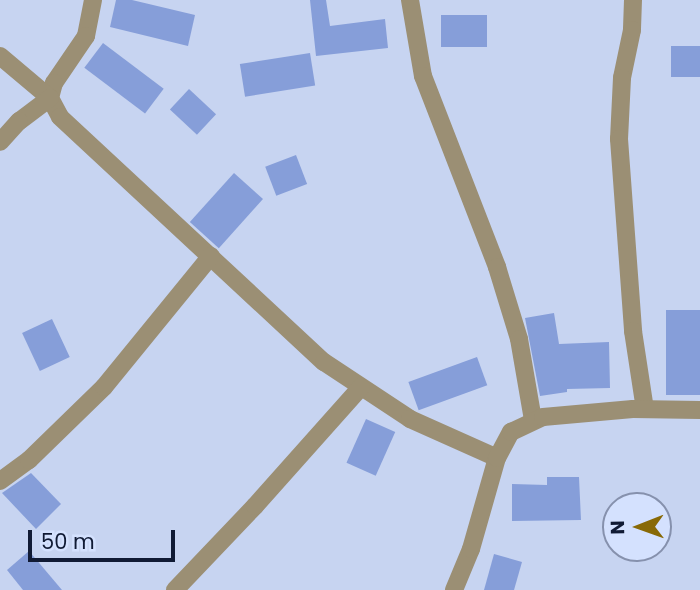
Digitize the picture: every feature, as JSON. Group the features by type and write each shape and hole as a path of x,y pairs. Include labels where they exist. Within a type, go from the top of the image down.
{"street":[{"path":"0,142 19,121 50,98 54,83 86,36 93,0"},
{"path":"410,0 424,76 496,267 519,339 533,420"},
{"path":"633,0 632,30 622,78 619,139 633,331 645,409"},
{"path":"0,56 50,98 71,129 324,362 410,419 497,458"},
{"path":"0,481 29,460 104,387 211,256"},
{"path":"175,590 255,506 361,387"},
{"path":"454,590 471,549 497,458 511,432 533,420 645,409 700,410"}],"building":[{"path":"116,0 132,0 195,15 188,46 110,27"},
{"path":"310,0 326,0 330,26 385,19 388,48 316,56"},
{"path":"441,15 487,15 487,47 441,47"},
{"path":"103,43 164,89 145,113 84,68"},
{"path":"671,46 700,46 700,77 671,77"},
{"path":"310,53 315,86 245,97 240,64"},
{"path":"189,89 216,114 197,135 170,109"},
{"path":"296,155 307,184 276,196 265,167"},
{"path":"234,173 263,199 219,248 190,222"},
{"path":"666,310 700,310 700,395 666,395"},
{"path":"554,313 559,344 609,342 610,388 567,389 567,392 540,396 525,318"},
{"path":"52,319 70,357 40,371 22,333"},
{"path":"477,357 487,385 419,410 408,382"},
{"path":"366,419 395,432 376,476 346,463"},
{"path":"31,473 61,504 36,529 2,493"},
{"path":"547,477 579,477 581,520 512,521 512,484 547,485"},
{"path":"29,551 62,590 23,590 7,570"},
{"path":"494,554 522,562 514,590 484,590"}]}
